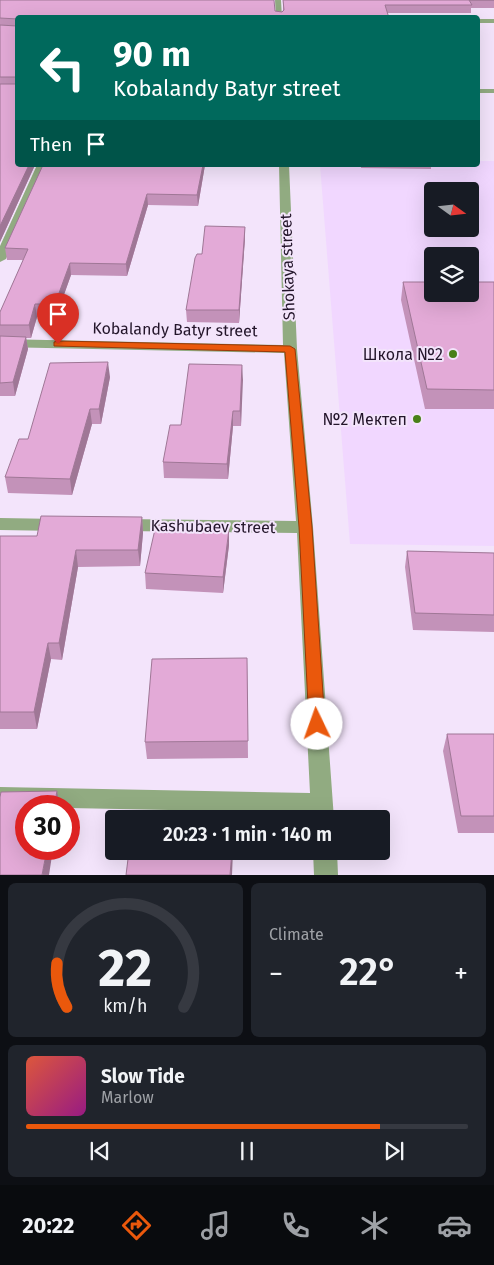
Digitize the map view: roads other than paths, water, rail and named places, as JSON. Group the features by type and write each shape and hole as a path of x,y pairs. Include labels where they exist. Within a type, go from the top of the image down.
{"street":[{"path":"278,0 279,15"},
{"path":"480,21 494,21"},
{"path":"480,91 494,91"},
{"path":"0,259 41,167"},
{"name":"Shokaya street","path":"284,167 290,349 305,527 322,810"},
{"name":"Kobalandy Batyr street","path":"0,343 290,349"},
{"path":"0,524 79,525"},
{"name":"Kashubaev street","path":"108,525 305,527"},
{"path":"0,797 299,810"},
{"path":"325,860 326,875"}],"place":[{"name":"Школа №2","path":"453,354"},
{"name":"№2 Мектеп","path":"417,419"}]}
